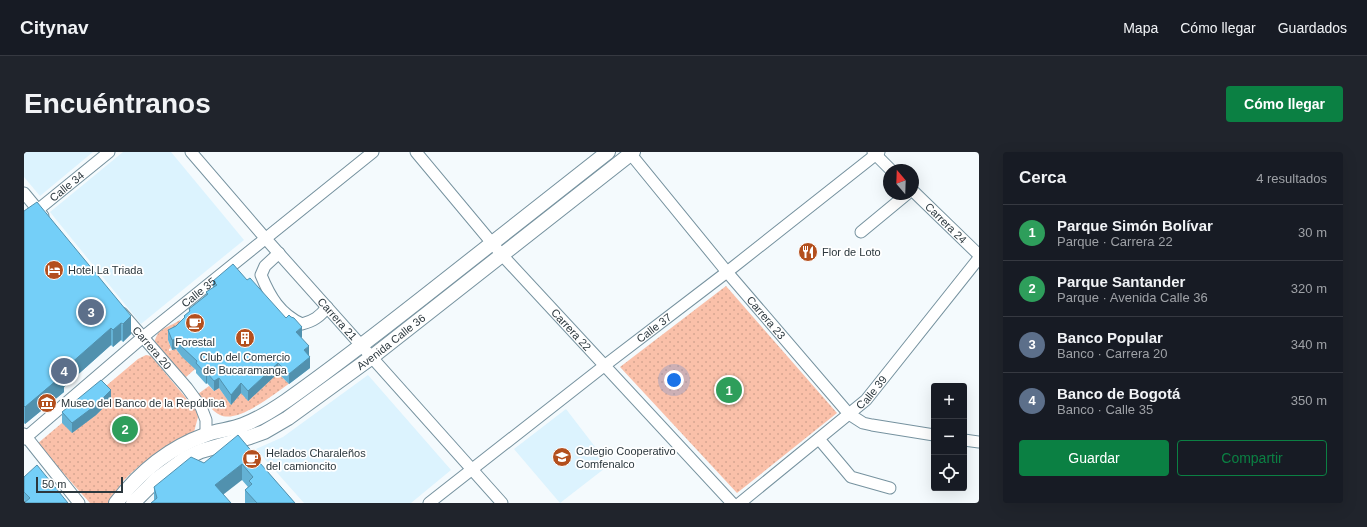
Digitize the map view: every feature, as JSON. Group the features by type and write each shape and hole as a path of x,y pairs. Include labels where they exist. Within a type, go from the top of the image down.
{"main road":[{"name":"Avenida Calle 36","path":"116,503 127,489 155,463 177,448 206,434 243,425 270,411 362,346 608,152"},
{"name":"Avenida Calle 36","path":"133,503 157,479 186,458 201,451 264,432 277,425 372,357 631,153"}],"street":[{"name":"Calle 34","path":"24,221 109,152"},
{"name":"Carrera 21","path":"190,152 502,503"},
{"name":"Calle 35","path":"25,437 143,337 373,152"},
{"name":"Carrera 22","path":"416,152 502,255 732,503"},
{"name":"Carrera 23","path":"631,153 727,272 849,414 872,425 931,435"},
{"path":"876,153 886,164"},
{"name":"Calle 37","path":"429,503 727,272 876,153"},
{"path":"24,193 48,222"},
{"name":"Carrera 24","path":"919,197 979,255"},
{"path":"861,232 900,200"},
{"path":"279,253 265,266 261,275 274,301 290,319 302,324 312,321 322,314 327,307"},
{"name":"Calle 39","path":"740,503 866,400 979,258"},
{"name":"Carrera 20","path":"114,304 187,388 201,407 206,420 206,434"},
{"path":"25,437 79,503"},
{"path":"819,439 851,477 890,488"},
{"path":"238,440 248,452"},
{"path":"967,440 979,441"}],"shaded area":[{"path":"24,152 93,152 40,196 24,177"},
{"path":"123,152 171,152 244,240 141,324 50,212"},
{"path":"726,286 837,413 737,493 620,367"},
{"path":"180,320 184,326 168,340 171,348 169,351 176,349 182,357 193,354 195,369 186,377 154,346 159,332"},
{"path":"146,355 151,356 196,410 198,417 194,432 166,447 140,465 124,480 108,503 90,503 37,444 138,359"},
{"path":"281,370 280,375 287,382 290,381 290,383 256,406 236,415 228,417 220,415 198,394 209,386 214,391 219,388 230,403 241,393"},
{"path":"368,375 451,470 411,503 304,503 256,449 283,437"},
{"name":"Colegio Cooperativo Comfenalco","path":"566,409 609,465 560,503 514,449"}],"building":[{"path":"37,202 131,316 123,324 121,323 113,330 111,328 61,372 64,374 25,407 24,211"},
{"name":"Club del Comercio de Bucaramanga","path":"233,264 247,280 250,278 286,318 289,315 302,327 296,332 309,346 304,350 310,357 289,374 278,363 248,391 241,383 231,395 219,378 214,381 196,363 197,361 176,339 172,340 168,330 176,326 190,311 189,309 208,294 206,292 217,285 213,281"},
{"path":"101,380 111,390 96,405 72,423 62,412"},
{"path":"238,435 254,454 253,455 295,503 257,503 245,490 252,484 249,481 253,477 242,464 215,485 231,503 151,503 157,498 154,487 191,457 204,463"},
{"path":"37,465 68,503 24,503 30,498 24,492 24,477"}],"place":[{"name":"Flor de Loto","path":"808,252"},
{"name":"Hotel La Triada","path":"54,270"},
{"name":"Banco Popular","path":"91,312"},
{"name":"Forestal","path":"195,323"},
{"name":"Club del Comercio de Bucaramanga","path":"245,338"},
{"name":"Banco de Bogotá","path":"64,371"},
{"name":"Parque Simón Bolívar","path":"729,390"},
{"name":"Museo del Banco de la República","path":"47,403"},
{"name":"Parque Santander","path":"125,429"},
{"name":"Colegio Cooperativo Comfenalco","path":"562,457"},
{"name":"Helados Charaleños del camioncito","path":"252,459"}]}
